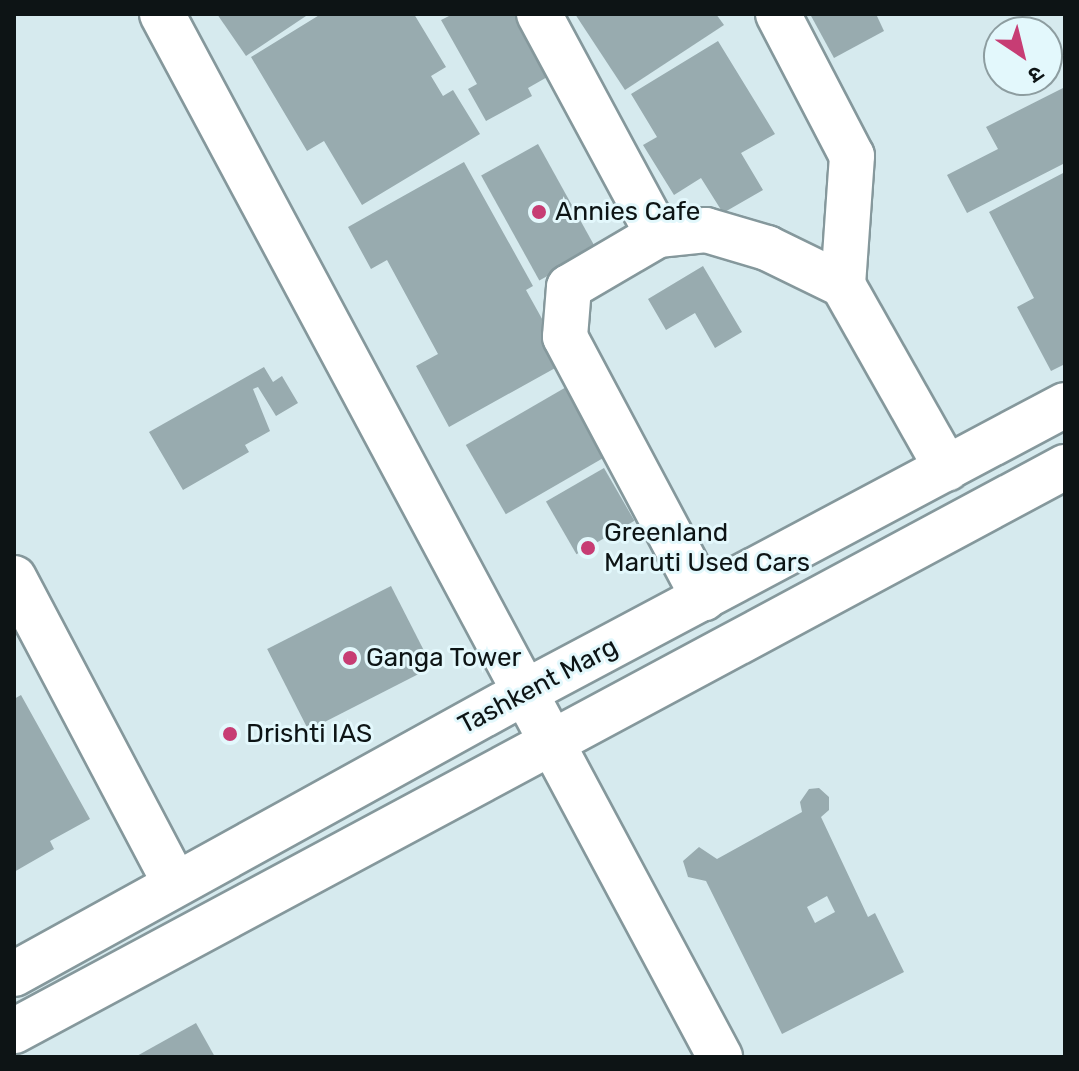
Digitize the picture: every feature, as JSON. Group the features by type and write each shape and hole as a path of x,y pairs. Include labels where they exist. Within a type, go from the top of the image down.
{"street":[{"path":"162,14 527,691 720,1057"},
{"path":"539,14 658,235"},
{"path":"778,14 852,156 843,285 947,469"},
{"path":"704,598 565,337 569,287 658,235 706,230 767,248 843,285"},
{"name":"Tashkent Marg","path":"14,974 527,691 1065,405"},
{"path":"14,1031 1065,467"},
{"path":"14,578 175,883"},
{"path":"14,1050 18,1057"}],"building":[{"path":"217,14 309,14 246,56"},
{"path":"321,14 414,14 446,67 431,76 443,96 453,90 480,134 362,205 324,141 307,151 251,57"},
{"path":"453,14 527,14 549,76 528,88 532,96 486,121 468,89 477,84 441,20"},
{"path":"575,14 716,14 724,25 625,90"},
{"path":"810,14 876,14 884,31 834,58"},
{"path":"718,41 775,134 741,153 763,190 723,213 701,178 674,195 643,145 657,137 631,94"},
{"path":"1063,88 1065,163 967,213 947,175 998,149 986,127 1047,96 1063,96"},
{"name":"Annies Cafe","path":"538,144 596,249 539,280 481,176"},
{"path":"464,162 533,286 526,290 566,362 449,427 416,366 438,354 387,260 371,269 348,227"},
{"path":"1065,172 1065,364 1051,371 1017,307 1034,298 989,212"},
{"path":"703,266 742,332 715,348 695,313 666,330 648,299"},
{"path":"264,367 273,382 282,376 298,403 276,416 258,387 253,389 270,431 245,445 249,452 183,490 149,432"},
{"path":"568,386 608,455 506,514 466,445"},
{"path":"604,468 634,521 576,554 546,501"},
{"name":"Ganga Tower","path":"391,586 432,667 308,730 267,649"},
{"path":"21,695 90,819 50,841 54,849 14,872 14,699"},
{"path":"819,788 829,797 829,810 821,817 868,917 875,913 904,972 782,1034 706,881 688,877 683,861 699,847 717,859 802,812 800,802 809,789","holes":["827,896 835,912 815,923 807,907"]},
{"path":"196,1023 215,1057 135,1057"}],"place":[{"name":"Annies Cafe","path":"539,212"},
{"name":"Greenland Maruti Used Cars","path":"588,548"},
{"name":"Ganga Tower","path":"350,658"},
{"name":"Drishti IAS","path":"230,734"}]}
